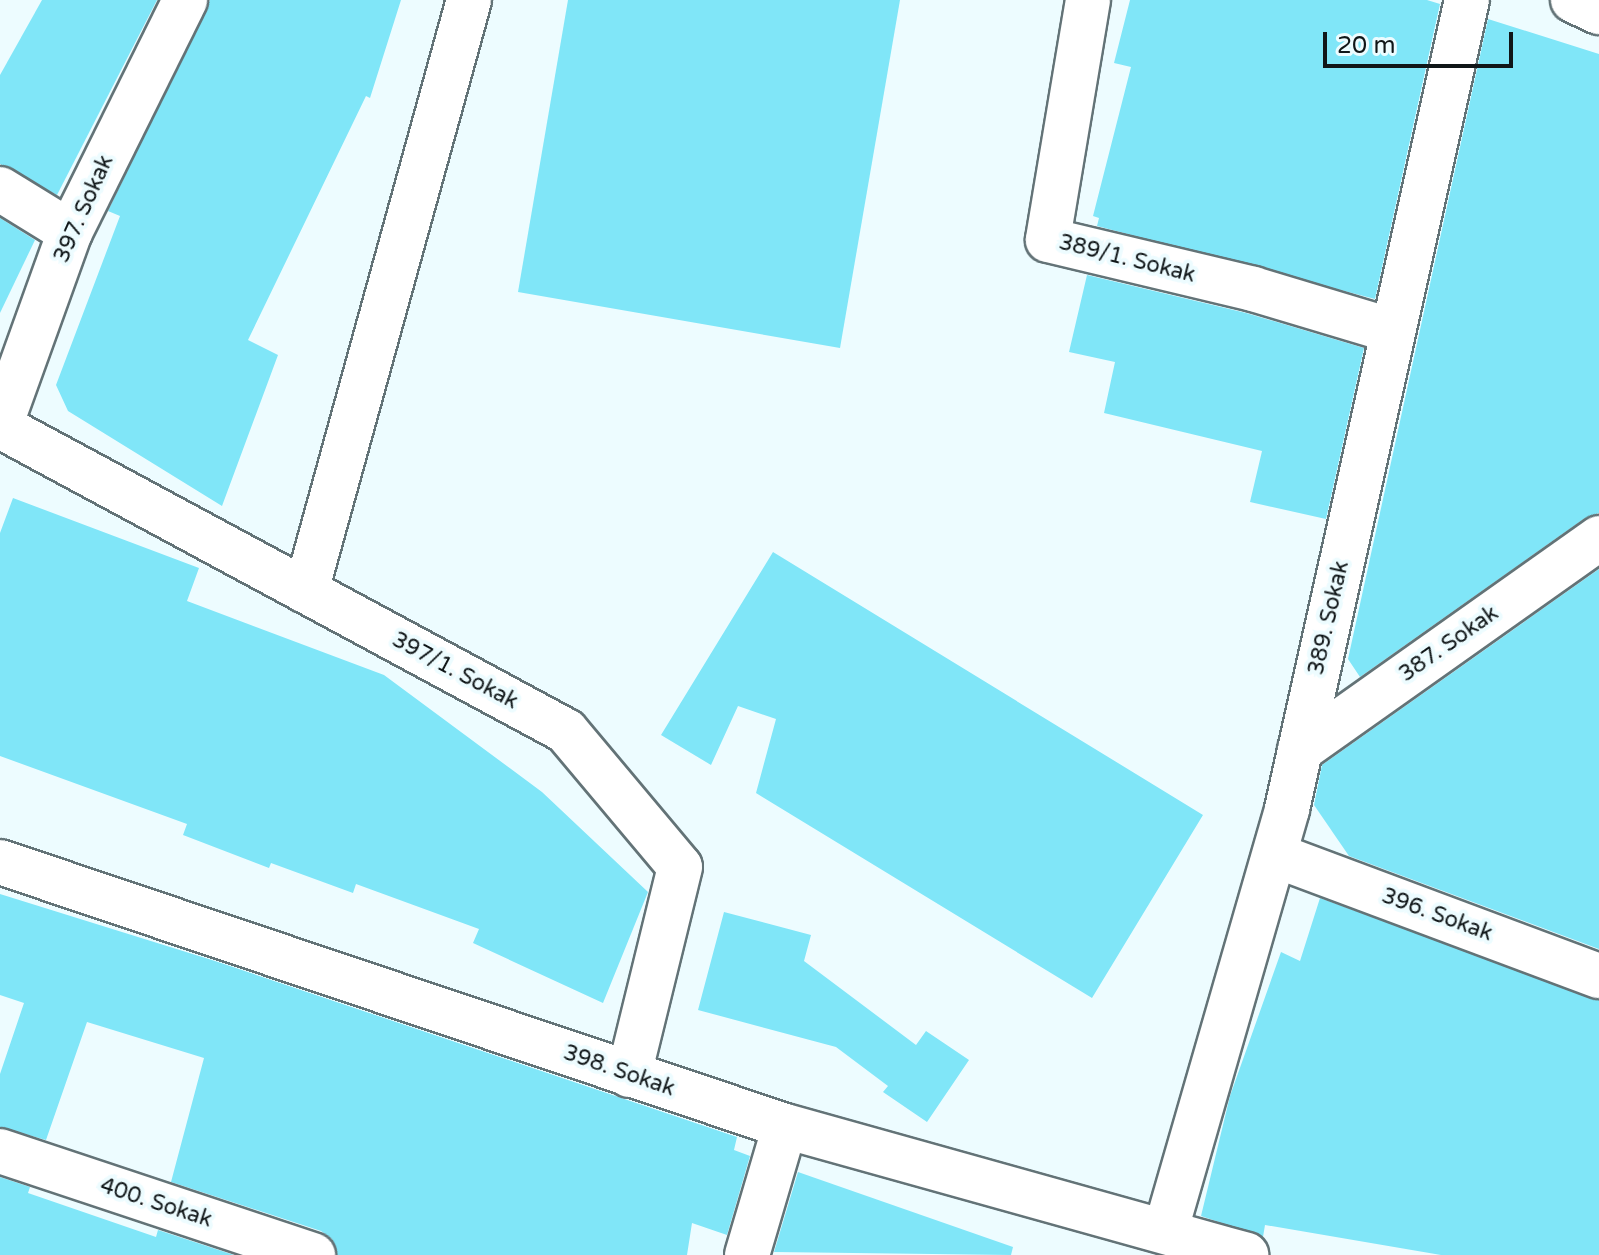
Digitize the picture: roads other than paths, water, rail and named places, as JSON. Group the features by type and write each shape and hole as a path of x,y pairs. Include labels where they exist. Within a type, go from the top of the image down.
{"street":[{"name":"397. Sokak","path":"0,426 70,232 185,0"},
{"path":"306,591 469,0"},
{"name":"389/1. Sokak","path":"1088,0 1048,240 1253,289 1393,331"},
{"name":"389. Sokak","path":"1166,1229 1275,855 1467,0"},
{"path":"1573,0 1599,12"},
{"path":"0,189 70,232"},
{"name":"397/1. Sokak","path":"0,426 566,731 680,867 629,1075"},
{"name":"387. Sokak","path":"1300,750 1599,538"},
{"name":"396. Sokak","path":"1275,855 1599,976"},
{"name":"398. Sokak","path":"0,862 785,1126 1166,1229 1246,1255"},
{"path":"747,1255 785,1126"},
{"name":"400. Sokak","path":"0,1151 313,1255"}]}
